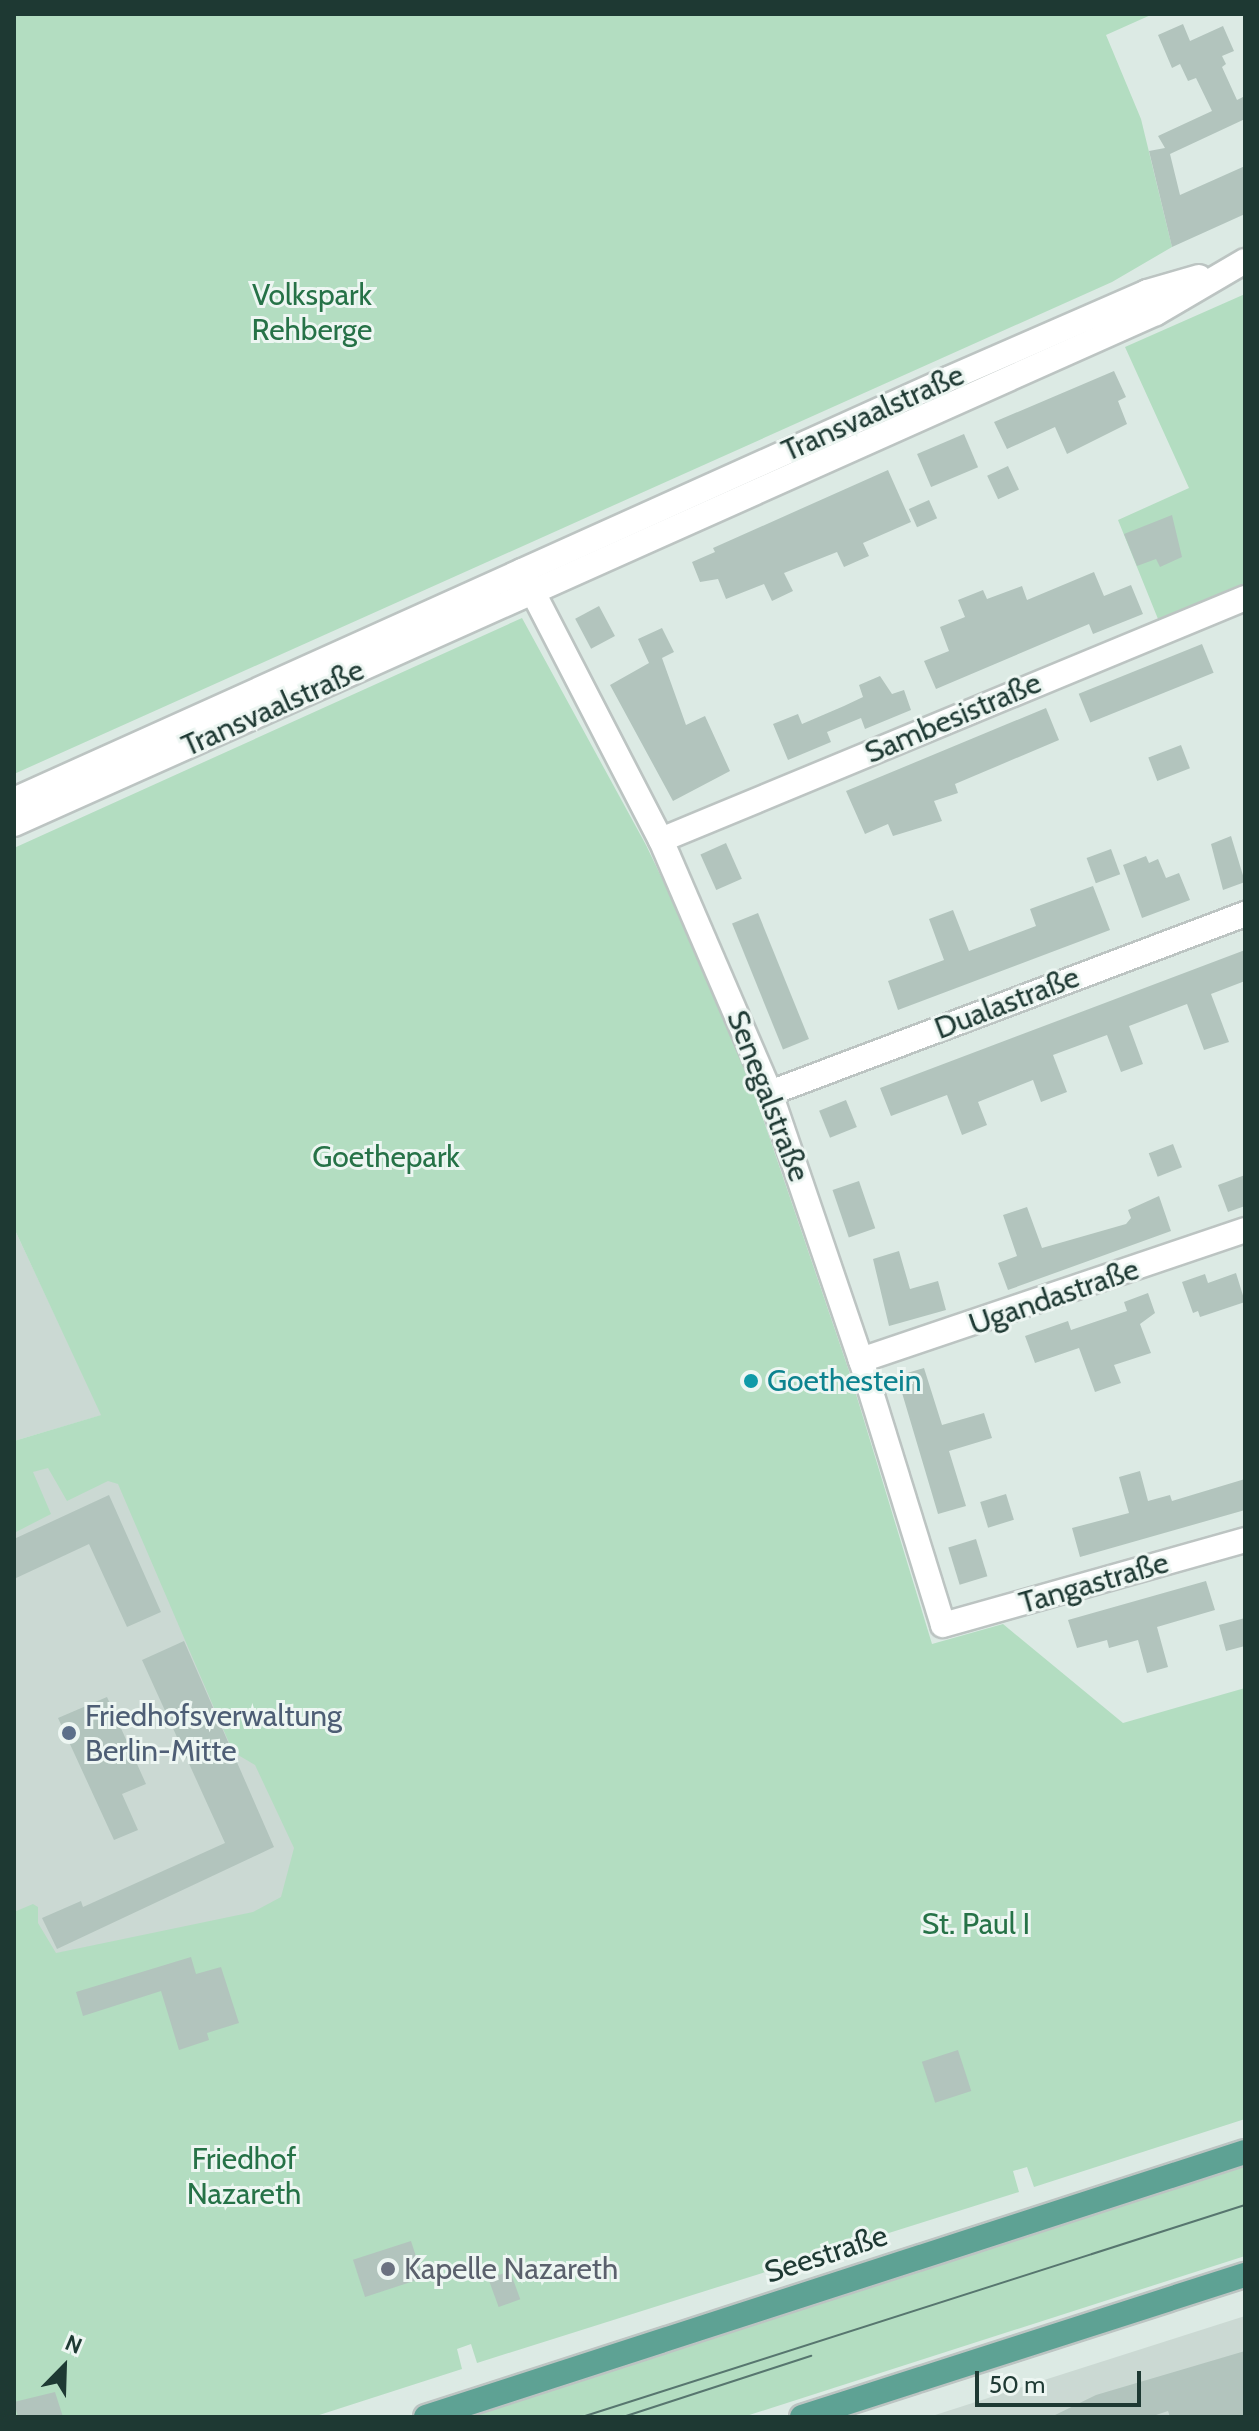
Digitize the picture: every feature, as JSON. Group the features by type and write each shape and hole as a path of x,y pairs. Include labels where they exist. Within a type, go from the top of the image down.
{"main road":[{"name":"Seestraße","path":"426,2417 1245,2152"},
{"path":"802,2417 1245,2275"}],"street":[{"name":"Transvaalstraße","path":"14,824 527,582 953,390 1147,292 1237,264"},
{"name":"Transvaalstraße","path":"14,800 527,582"},
{"name":"Senegalstraße","path":"527,582 661,840 770,1093 861,1360 943,1625"},
{"name":"Sambesistraße","path":"661,840 1245,598"},
{"name":"Dualastraße","path":"770,1093 1245,914"},
{"name":"Ugandastraße","path":"861,1360 1245,1230"},
{"name":"Tangastraße","path":"943,1625 1245,1540"}],"shaded area":[{"path":"14,1228 102,1415 14,1441"},
{"path":"121,1446 309,1865 292,1911 14,1961 14,1477"},
{"path":"1245,2316 1245,2417 929,2417 1013,2390"}],"green space":[{"name":"Volkspark Rehberge","path":"14,14 1153,14 1106,35 1141,119 1172,247 1112,282 14,774"},
{"path":"1245,294 1245,584 1158,619 1118,520 1189,488 1125,347"},
{"path":"522,618 646,845 704,966 755,1095 849,1371 932,1644 1003,1624 1123,1723 1245,1688 1245,2119 1034,2187 1027,2167 1013,2171 1019,2192 477,2363 471,2344 457,2349 462,2369 313,2417 14,2417 14,1912 33,1904 38,1907 38,1923 56,1953 253,1912 281,1897 294,1848 255,1765 233,1752 118,1484 108,1481 67,1501 48,1468 33,1472 51,1514 14,1533 14,1441 101,1415 14,1228 14,848"},
{"path":"1245,2166 1245,2256 743,2417 466,2417"}],"building":[{"path":"1183,24 1190,41 1223,26 1234,51 1222,56 1226,64 1222,67 1237,100 1245,96 1245,119 1170,154 1180,195 1245,166 1245,214 1172,247 1149,151 1165,148 1158,136 1212,111 1196,78 1188,81 1180,64 1172,68 1158,35"},
{"path":"1114,371 1126,397 1118,401 1127,424 1067,454 1055,427 1007,449 994,422"},
{"path":"964,434 978,467 931,487 917,454"},
{"path":"1008,466 1019,490 998,499 987,476"},
{"path":"888,470 911,522 863,543 869,556 844,567 837,552 784,573 793,591 772,601 764,584 726,599 718,579 700,582 692,562 715,552 713,548"},
{"path":"929,500 937,518 917,527 909,509"},
{"path":"1172,515 1182,557 1160,567 1156,559 1137,566 1124,534"},
{"path":"1094,572 1104,596 1131,585 1143,614 1093,634 1089,624 936,689 924,661 949,651 940,627 965,617 958,600 983,590 987,599 1022,586 1027,600"},
{"path":"599,606 615,636 591,649 575,619"},
{"path":"662,628 674,652 662,658 686,725 705,716 730,771 673,801 610,685 649,663 638,639"},
{"path":"1202,644 1214,673 1090,723 1079,694"},
{"path":"880,676 892,694 904,690 911,710 865,729 861,718 827,732 831,742 788,760 773,724 798,714 802,724 844,706 863,697 859,685"},
{"path":"1046,708 1059,740 955,784 958,793 934,801 942,821 893,836 888,824 865,834 846,791"},
{"path":"1181,745 1190,768 1157,781 1148,758"},
{"path":"1231,836 1245,882 1223,890 1211,844"},
{"path":"726,843 742,879 716,890 700,854"},
{"path":"1111,849 1120,874 1096,883 1087,858"},
{"path":"1146,856 1149,863 1158,859 1166,878 1179,873 1190,900 1142,918 1123,865"},
{"path":"1093,886 1110,930 898,1010 888,981 944,960 929,919 953,910 969,951 1036,926 1030,909"},
{"path":"758,913 809,1039 783,1050 732,923"},
{"path":"1245,950 1245,981 1211,994 1229,1042 1204,1050 1187,1004 1129,1026 1143,1064 1121,1072 1107,1035 1053,1055 1067,1092 1041,1102 1033,1080 978,1102 987,1125 962,1135 947,1095 891,1116 880,1088"},
{"path":"846,1100 857,1127 830,1138 819,1111"},
{"path":"1173,1144 1182,1167 1158,1177 1149,1153"},
{"path":"1245,1175 1245,1206 1228,1212 1218,1185"},
{"path":"859,1181 875,1228 849,1237 833,1190"},
{"path":"1159,1196 1171,1231 1008,1290 998,1263 1017,1256 1003,1215 1027,1207 1042,1248 1126,1224 1131,1218 1128,1210"},
{"path":"899,1251 910,1289 938,1281 946,1310 889,1326 873,1259"},
{"path":"1236,1273 1245,1302 1200,1317 1198,1311 1193,1313 1182,1282 1205,1274 1208,1283"},
{"path":"1148,1293 1155,1313 1140,1324 1151,1353 1114,1365 1121,1383 1095,1392 1079,1348 1035,1363 1025,1336 1068,1321 1071,1330 1127,1311 1124,1302"},
{"path":"924,1368 942,1425 984,1413 992,1438 949,1451 966,1506 938,1514 897,1376"},
{"path":"1140,1471 1148,1501 1170,1495 1172,1501 1245,1479 1245,1510 1080,1557 1072,1528 1129,1513 1119,1477"},
{"path":"1006,1494 1014,1520 988,1528 980,1502"},
{"path":"109,1495 161,1612 127,1627 89,1544 14,1579 14,1539"},
{"path":"976,1539 987,1576 960,1585 948,1547"},
{"path":"1206,1581 1215,1610 1157,1627 1168,1667 1147,1673 1138,1640 1109,1648 1107,1640 1077,1648 1068,1620"},
{"path":"1245,1618 1245,1646 1226,1651 1219,1625"},
{"path":"184,1641 274,1847 57,1949 42,1918 81,1901 83,1907 225,1843 142,1660"},
{"path":"107,1697 146,1784 122,1794 138,1830 114,1840 58,1718"},
{"path":"191,1957 196,1974 221,1967 239,2023 207,2033 209,2040 179,2050 161,1991 83,2016 76,1992"},
{"path":"958,2050 971,2091 935,2103 922,2062"},
{"name":"Kapelle Nazareth","path":"411,2241 423,2278 365,2297 353,2260"},
{"path":"510,2271 520,2299 499,2307 488,2279"},
{"path":"1245,2351 1245,2417 1170,2417 1168,2411 1150,2417 1051,2417 1096,2395"},
{"path":"55,2392 63,2417 18,2417 14,2402"}],"tram line":[{"path":"582,2417 1245,2205"},
{"path":"623,2417 811,2356"}],"place":[{"name":"Goethestein","path":"751,1381"},
{"name":"Friedhofsverwaltung Berlin-Mitte","path":"69,1733"},
{"name":"Kapelle Nazareth","path":"388,2269"}],"park label":[{"name":"Goethepark","path":"386,1157"},
{"name":"St. Paul I","path":"976,1924"},
{"name":"Friedhof Nazareth","path":"244,2176"}]}
